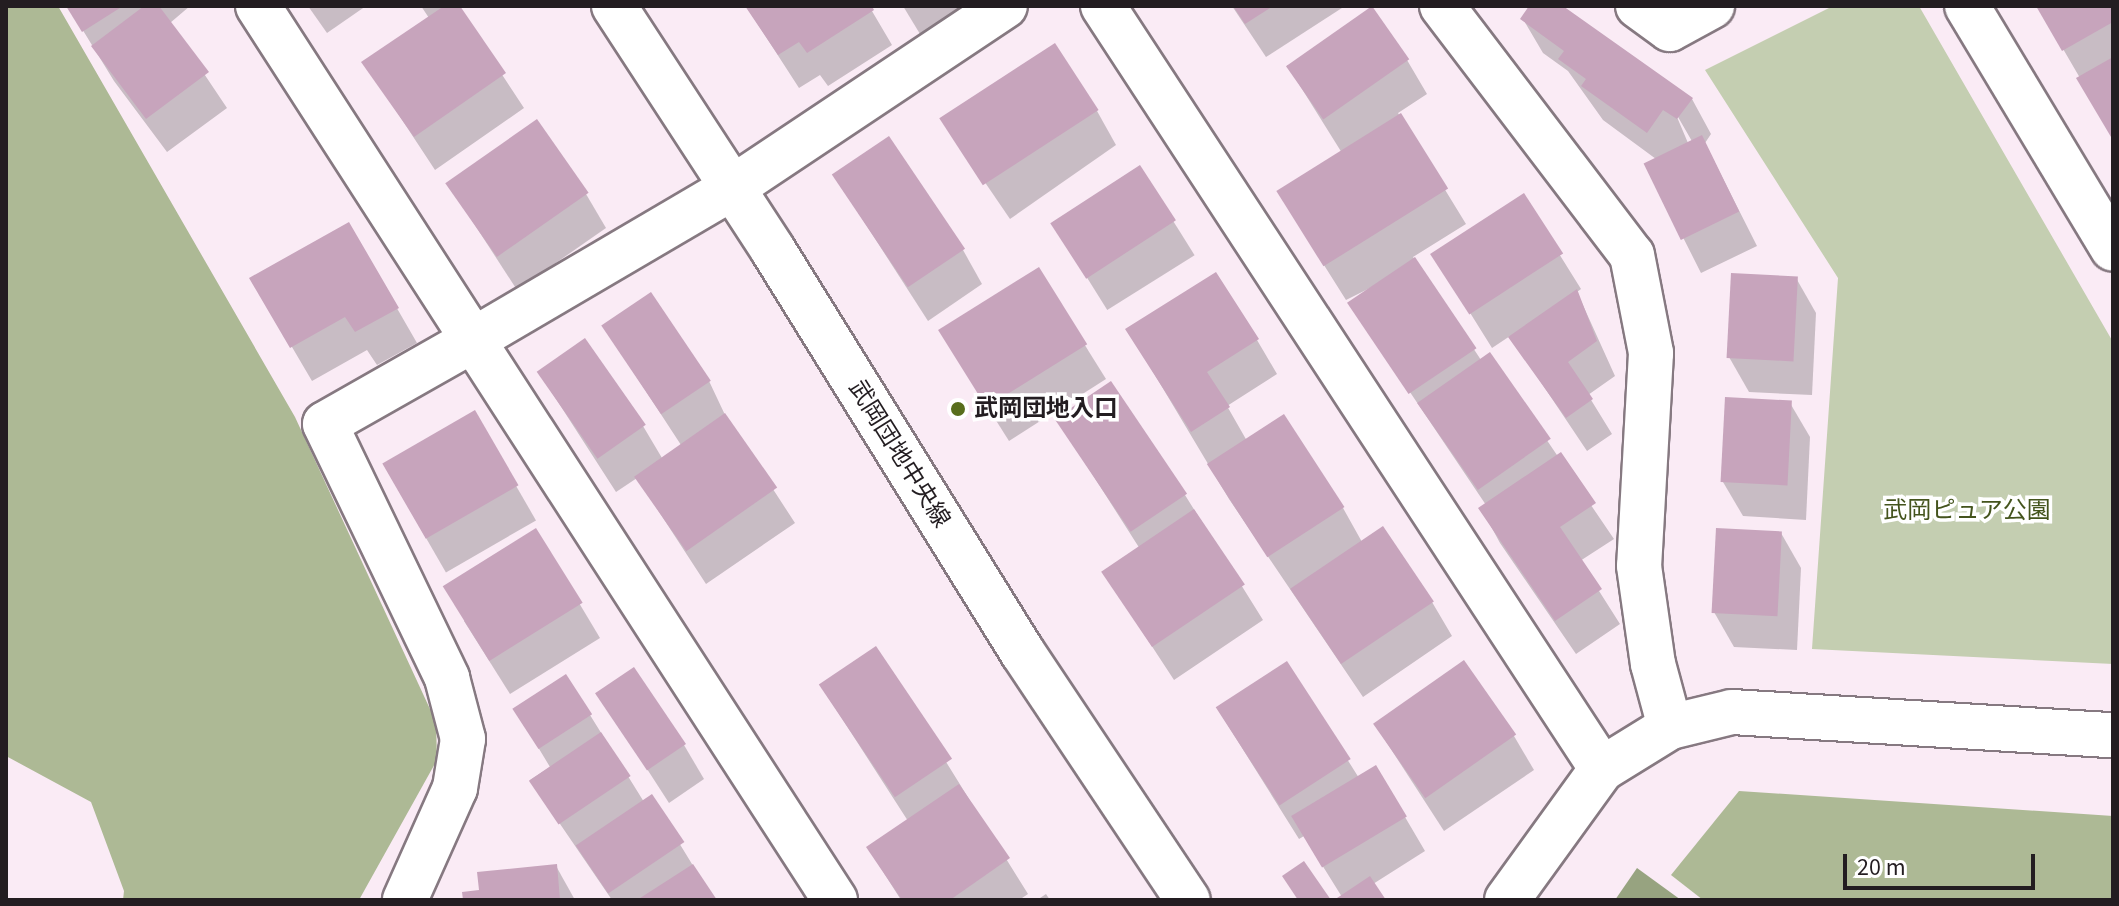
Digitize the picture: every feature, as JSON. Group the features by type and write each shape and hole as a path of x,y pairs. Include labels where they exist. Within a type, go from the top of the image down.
{"street":[{"path":"258,6 835,900"},
{"name":"武岡団地中央線","path":"614,6 732,188 1023,653 1188,900"},
{"path":"405,900 455,788 463,739 447,678 325,424 732,188 1005,6"},
{"path":"1103,6 1602,769"},
{"path":"1442,6 1632,255 1651,353 1639,566 1653,664 1670,727"},
{"path":"1638,6 1670,29 1712,6"},
{"path":"1967,6 2113,249"},
{"path":"1507,900 1602,769 1670,727 1732,712 2113,735"}],"green space":[{"name":"武岡ピュア公園","path":"1833,6 1919,6 2113,342 2113,664 1812,649 1838,278 1705,70"}],"shaded area":[{"path":"6,6 58,6 295,417 436,722 437,760 359,900 123,900 124,891 91,802 6,756"},
{"path":"1739,791 2113,816 2113,900 1703,900 1671,875"},
{"path":"1637,868 1681,900 1615,900"}],"building":[{"path":"66,6 123,6 82,32"},
{"path":"144,6 159,6 209,72 146,119 91,46"},
{"path":"444,6 460,6 506,73 414,137 361,62"},
{"path":"745,6 872,6 874,10 807,53 799,42 778,55"},
{"path":"1233,6 1273,6 1245,24"},
{"path":"1372,6 1409,59 1323,119 1286,66"},
{"path":"1529,6 1563,6 1693,98 1677,119 1663,110 1647,133 1581,86 1586,79 1558,59 1564,51 1520,19"},
{"path":"2036,6 2113,6 2113,22 2062,51"},
{"path":"1055,43 1099,110 983,185 939,118"},
{"path":"2113,57 2113,136 2111,137 2076,78"},
{"path":"1401,113 1448,188 1323,266 1276,191"},
{"path":"537,119 589,193 497,257 445,183"},
{"path":"1702,135 1739,211 1681,240 1644,163"},
{"path":"889,136 965,249 908,287 832,175"},
{"path":"1140,165 1176,220 1086,279 1050,223"},
{"path":"1524,193 1563,253 1469,314 1430,254"},
{"path":"349,222 399,308 355,332 345,317 290,348 249,278"},
{"path":"1415,257 1477,348 1409,394 1347,303"},
{"path":"1039,267 1087,344 986,407 938,330"},
{"path":"1216,272 1259,339 1207,372 1230,407 1191,432 1125,329"},
{"path":"1731,273 1798,277 1793,361 1727,358"},
{"path":"1577,289 1597,341 1568,362 1593,399 1566,418 1508,337"},
{"path":"651,292 711,381 661,414 601,326"},
{"path":"585,338 646,425 597,459 537,372"},
{"path":"1490,352 1551,439 1478,490 1417,403"},
{"path":"1111,381 1187,494 1131,532 1055,419"},
{"path":"1725,397 1792,401 1787,485 1721,482"},
{"path":"475,410 518,485 426,539 382,463"},
{"path":"725,413 777,488 686,551 634,477"},
{"path":"1284,414 1344,507 1267,557 1207,464"},
{"path":"1561,452 1596,503 1560,527 1602,589 1555,621 1478,508"},
{"path":"1194,509 1245,584 1152,647 1101,572"},
{"path":"1383,526 1434,601 1341,664 1290,589"},
{"path":"536,528 583,603 489,661 443,586"},
{"path":"1716,528 1782,531 1777,616 1712,613"},
{"path":"876,646 952,759 895,797 819,685"},
{"path":"1464,660 1516,735 1425,798 1373,724"},
{"path":"1287,661 1351,759 1279,805 1216,707"},
{"path":"634,667 686,744 647,770 595,693"},
{"path":"566,674 592,714 538,749 512,709"},
{"path":"601,732 631,776 559,825 529,781"},
{"path":"1376,765 1407,816 1322,867 1291,816"},
{"path":"959,784 1010,858 950,900 902,900 866,847"},
{"path":"652,794 684,842 608,894 576,845"},
{"path":"1304,861 1331,900 1298,900 1282,876"},
{"path":"557,864 560,900 463,900 462,892 479,890 477,872"},
{"path":"693,864 717,900 637,900"},
{"path":"1370,876 1386,900 1334,900"}],"place":[{"name":"武岡団地入口","path":"958,409"}]}
